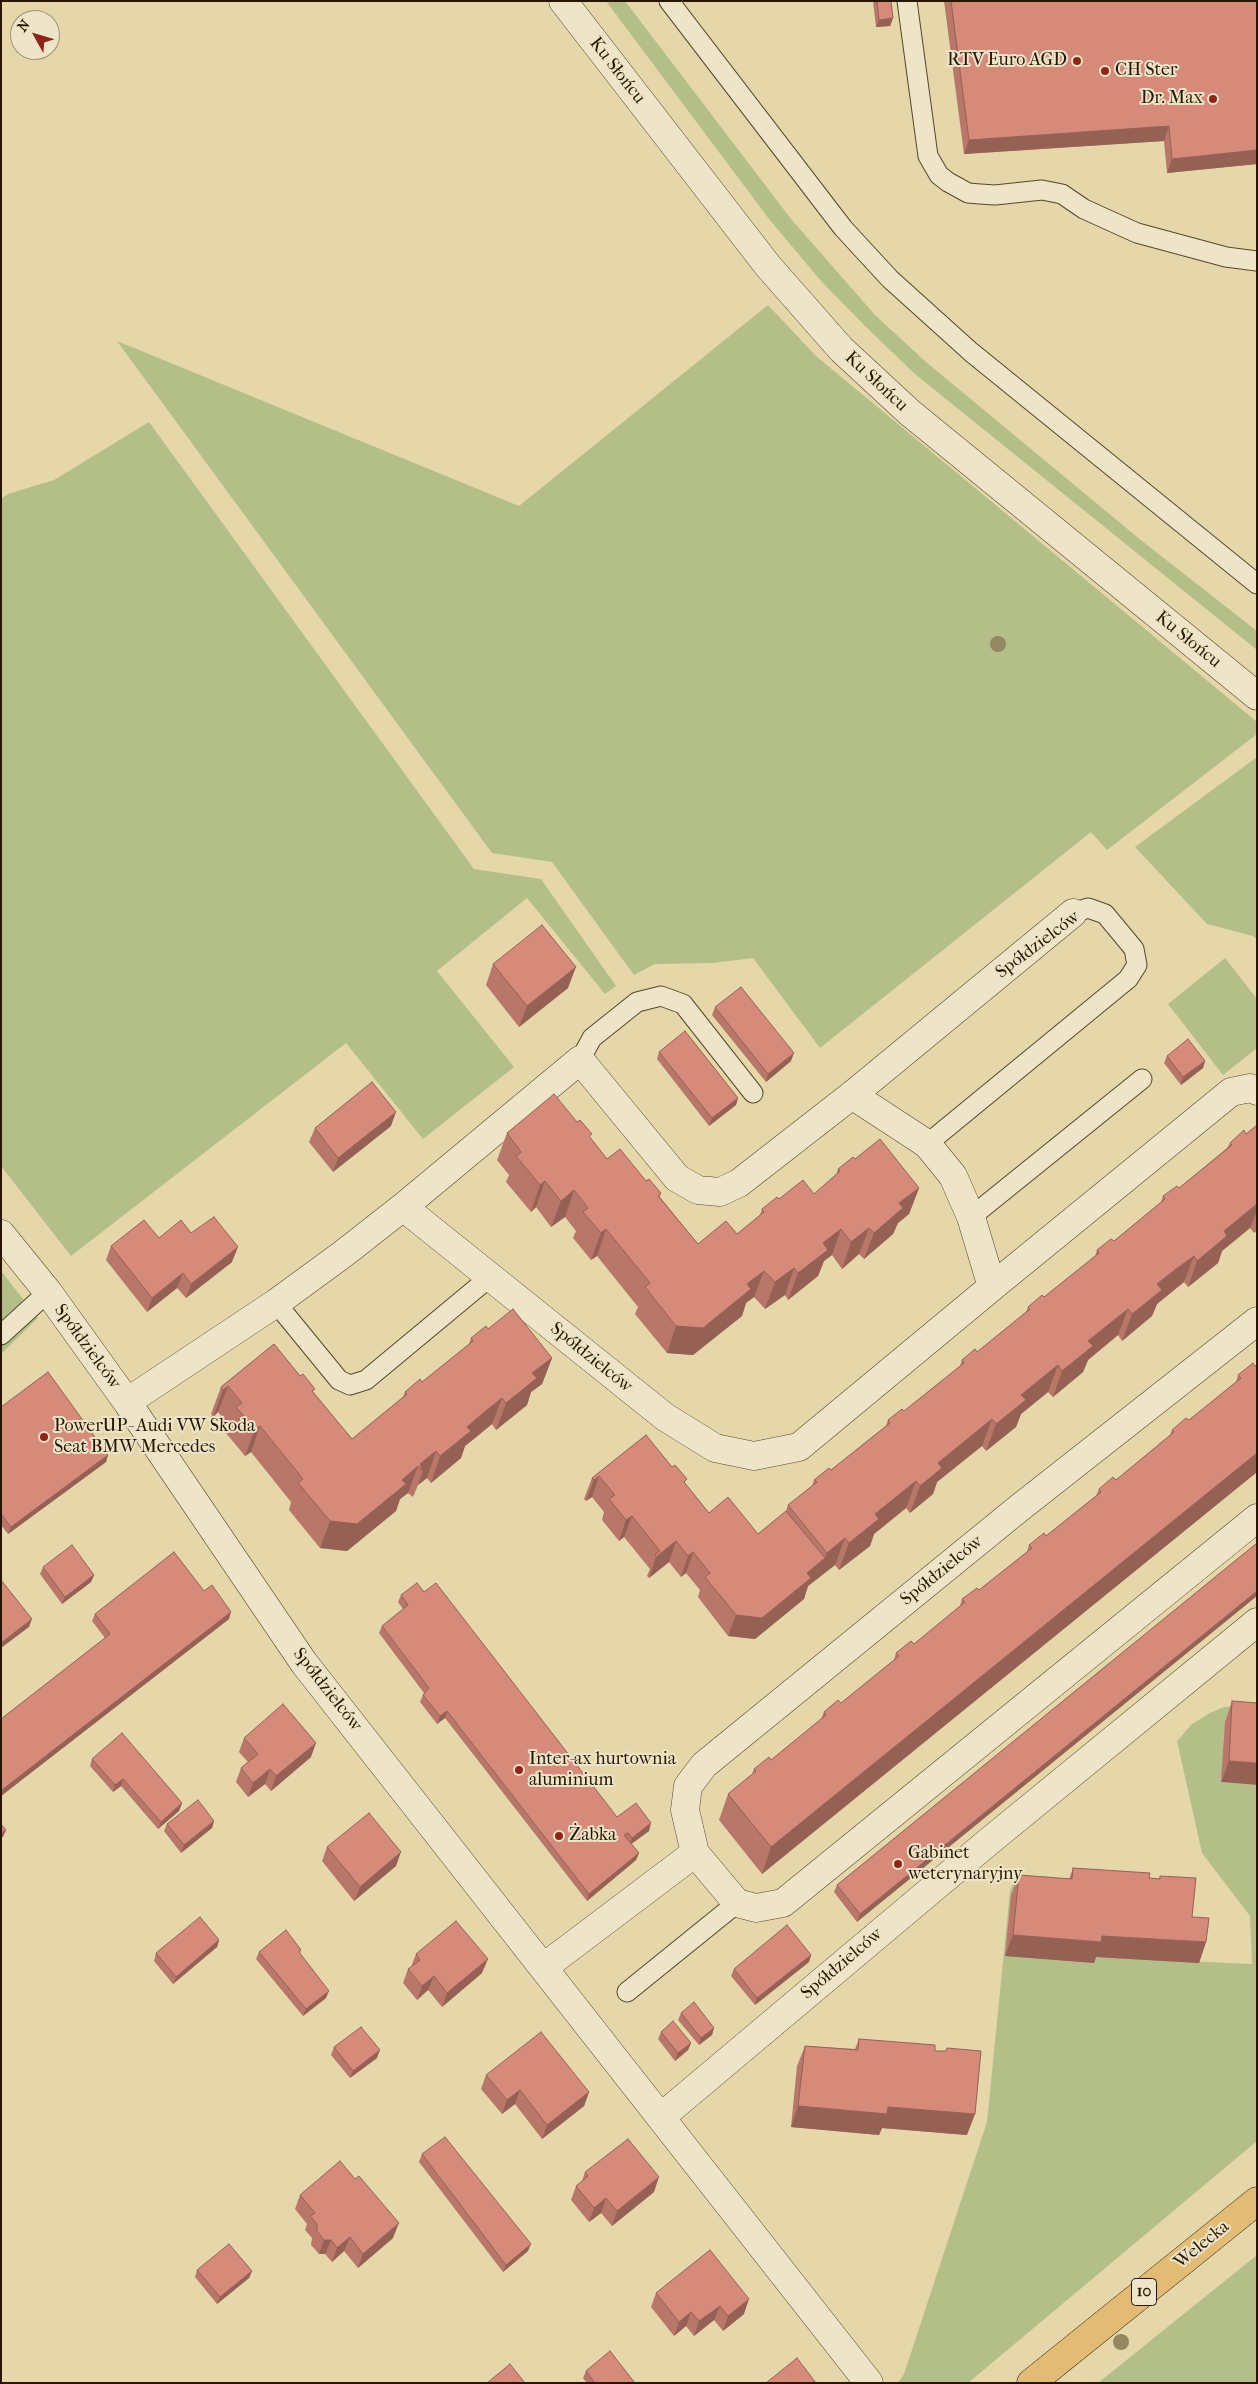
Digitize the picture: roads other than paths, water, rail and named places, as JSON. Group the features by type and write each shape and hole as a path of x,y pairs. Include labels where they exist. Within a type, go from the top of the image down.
{"main road":[{"name":"Welecka","path":"1031,2383 1257,2201"}],"street":[{"name":"Ku Słońcu","path":"563,1 768,266 840,348 908,412 1257,696"},
{"name":"Spółdzielców","path":"127,1402 276,1303 403,1208 580,1060 677,1178 698,1190 720,1192 739,1183 852,1095 1073,913"},
{"name":"Spółdzielców","path":"403,1208 665,1417 715,1448 754,1456 799,1447 992,1286 1231,1092 1250,1088 1257,1091"},
{"path":"852,1095 927,1144 953,1176 971,1217 992,1286"},
{"name":"Spółdzielców","path":"1,1234 48,1292 127,1402 304,1663 869,2383"},
{"name":"Spółdzielców","path":"737,1903 695,1853 685,1810 688,1786 704,1765 1026,1503 1257,1321"},
{"path":"737,1903 756,1908 783,1903 1257,1518"},
{"name":"Spółdzielców","path":"661,2117 994,1836 1257,1622"},
{"path":"544,1967 695,1853"}],"lane":[{"path":"669,1 843,228 897,286 1025,397 1257,584"},
{"path":"907,1 928,156 939,175 948,182 968,193 995,195 1042,190 1062,194 1084,209 1137,233 1226,257 1257,261"},
{"name":"Spółdzielców","path":"927,1144 1128,979 1137,965 1134,949 1105,914 1088,908 1073,913"},
{"path":"580,1060 592,1038 637,1002 661,996 682,1004 753,1093"},
{"path":"971,1217 1142,1079"},
{"path":"276,1303 339,1380 350,1384 366,1380 490,1277"},
{"name":"Spółdzielców","path":"1,1335 48,1292"},
{"path":"628,1992 737,1903"}],"place":[{"name":"RTV Euro AGD","path":"1077,61"},
{"name":"CH Ster","path":"1105,71"},
{"name":"Dr. Max","path":"1213,99"},
{"name":"PowerUP- Audi VW Skoda Seat BMW Mercedes","path":"44,1437"},
{"name":"Inter-ax hurtownia aluminium","path":"519,1770"},
{"name":"Żabka","path":"559,1836"},
{"name":"Gabinet weterynaryjny","path":"898,1864"}]}
